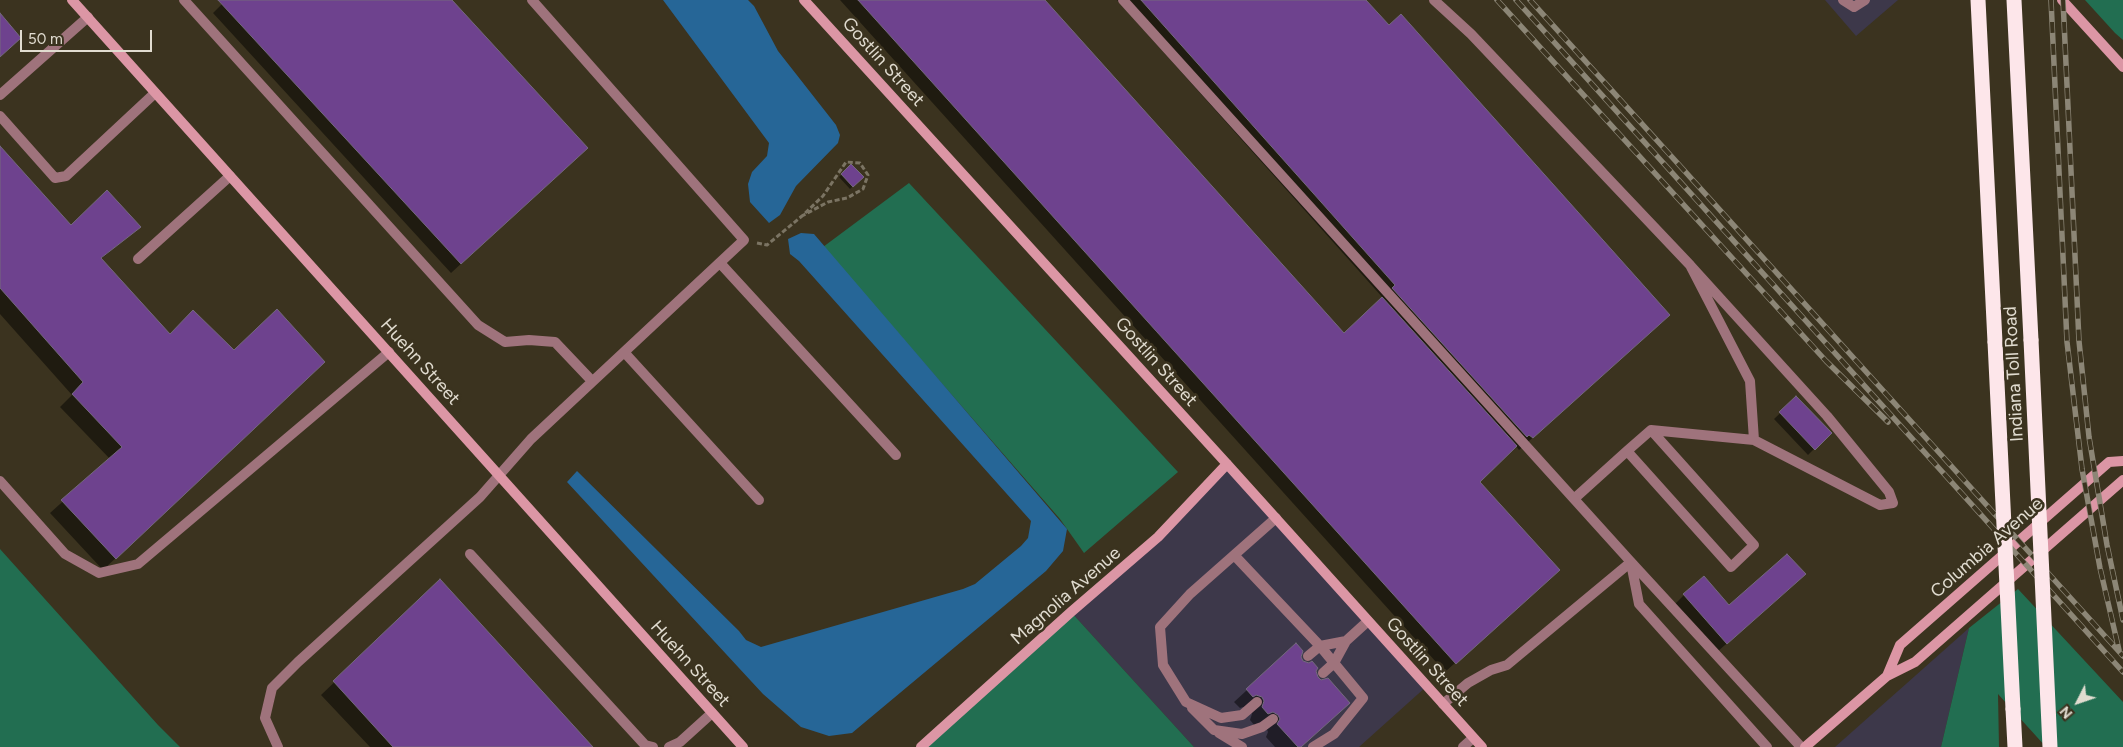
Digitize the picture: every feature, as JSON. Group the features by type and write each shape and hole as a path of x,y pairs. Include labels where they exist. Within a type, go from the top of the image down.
{"highway":[{"name":"Indiana Toll Road","path":"1978,0 2015,747"},
{"name":"Indiana Toll Road","path":"2014,0 2050,747"}],"street":[{"name":"Huehn Street","path":"72,0 743,747"},
{"name":"Gostlin Street","path":"804,0 1228,464 1482,747"},
{"path":"2062,0 2123,67"},
{"name":"Columbia Avenue","path":"1887,676 1900,646 2109,462 2123,461"},
{"name":"Magnolia Avenue","path":"921,747 1071,612 1158,537 1228,464"},
{"name":"Columbia Avenue","path":"1805,747 1887,676 1915,662 2123,480"}],"lane":[{"path":"184,0 478,325 505,342 529,340 555,342 592,381"},
{"path":"278,747 265,718 272,688 298,662 480,497 531,439 744,240 532,0"},
{"path":"1123,0 1631,562 1801,747"},
{"path":"1434,0 1471,34 1690,265 1827,416 1889,492 1892,503 1880,505 1754,440 1652,430 1575,498"},
{"path":"1843,0 1854,7 1865,0"},
{"path":"0,95 88,17"},
{"path":"0,116 55,178 66,176 155,93"},
{"path":"138,259 230,176"},
{"path":"720,263 896,455"},
{"path":"1690,265 1750,381 1754,440"},
{"path":"0,481 65,554 98,573 138,564 389,352"},
{"path":"624,352 759,500"},
{"path":"1627,451 1732,567 1754,545 1652,430"},
{"path":"1242,747 1214,730 1186,702 1163,665 1160,627 1190,594 1276,518"},
{"path":"470,554 645,745 653,747"},
{"path":"1235,556 1320,646 1363,698 1334,734 1313,747"},
{"path":"1443,704 1468,683 1491,670 1507,665 1631,562"},
{"path":"1631,562 1639,604 1767,747"},
{"path":"1323,673 1334,663 1346,640 1368,621"},
{"path":"1308,656 1320,646 1346,640"},
{"path":"1186,702 1221,718 1242,715 1257,702"},
{"path":"669,747 680,742 712,713"},
{"path":"1214,730 1242,734 1262,727 1273,719"},
{"path":"1463,747 1473,738"}],"path":[{"path":"744,240 767,245 823,196 846,162 860,163 868,175 863,189 846,198 828,202 802,216"}],"shaded area":[{"path":"1825,0 1898,0 1856,36"},
{"path":"1227,464 1427,686 1359,747 1194,747 1071,612 1158,537"},
{"path":"1969,628 1941,747 1835,747"}],"green space":[{"path":"2085,0 2123,0 2123,40 2115,33"},
{"path":"909,183 1178,472 1084,553 1060,519 823,247"},
{"path":"0,549 158,725 180,747 0,747"},
{"path":"2018,589 2123,702 2123,747 2046,747 1998,694 1999,747 1941,747 1969,628"},
{"path":"1071,612 1194,747 921,747"}],"water":[{"path":"663,0 748,0 754,6 778,51 836,125 840,135 838,143 796,186 780,215 769,223 750,202 748,184 752,172 767,156 769,143"},
{"path":"801,233 814,234 1067,529 1063,551 1046,571 852,733 829,736 801,727 763,694 567,482 577,471 746,640 761,647 963,589 975,584 1021,546 1028,538 1031,521 799,261 790,254 788,239"}],"building":[{"path":"218,0 452,0 588,148 461,264"},
{"path":"858,0 1045,0 1344,333 1382,297 1517,446 1480,482 1560,570 1456,664"},
{"path":"1141,0 1366,0 1389,25 1401,14 1670,315 1533,438 1529,435 1527,437 1392,288 1395,285"},
{"path":"0,13 21,38 0,57"},
{"path":"0,146 71,225 107,190 141,227 101,258 170,334 193,310 234,350 277,309 325,362 116,559 61,500 122,447 72,394 83,382 0,288"},
{"path":"851,164 864,177 853,187 841,174"},
{"path":"1796,396 1832,433 1815,450 1779,412"},
{"path":"1787,554 1806,574 1727,644 1683,594 1704,576 1729,605"},
{"path":"440,579 593,747 393,747 333,681"},
{"path":"1296,643 1303,651 1301,657 1303,661 1309,663 1312,661 1318,668 1316,671 1318,677 1321,680 1328,678 1350,703 1301,747 1298,747 1277,724 1280,719 1278,715 1273,712 1268,714 1262,707 1264,701 1262,697 1256,695 1253,697 1246,689"}],"railway":[{"path":"1497,0 1826,361 1888,422"},
{"path":"1516,0 2123,672"},
{"path":"1530,0 2123,656"},
{"path":"2051,0 2067,342 2082,469 2100,568 2119,650"},
{"path":"2063,0 2079,341 2089,437 2107,545 2123,620"}]}
